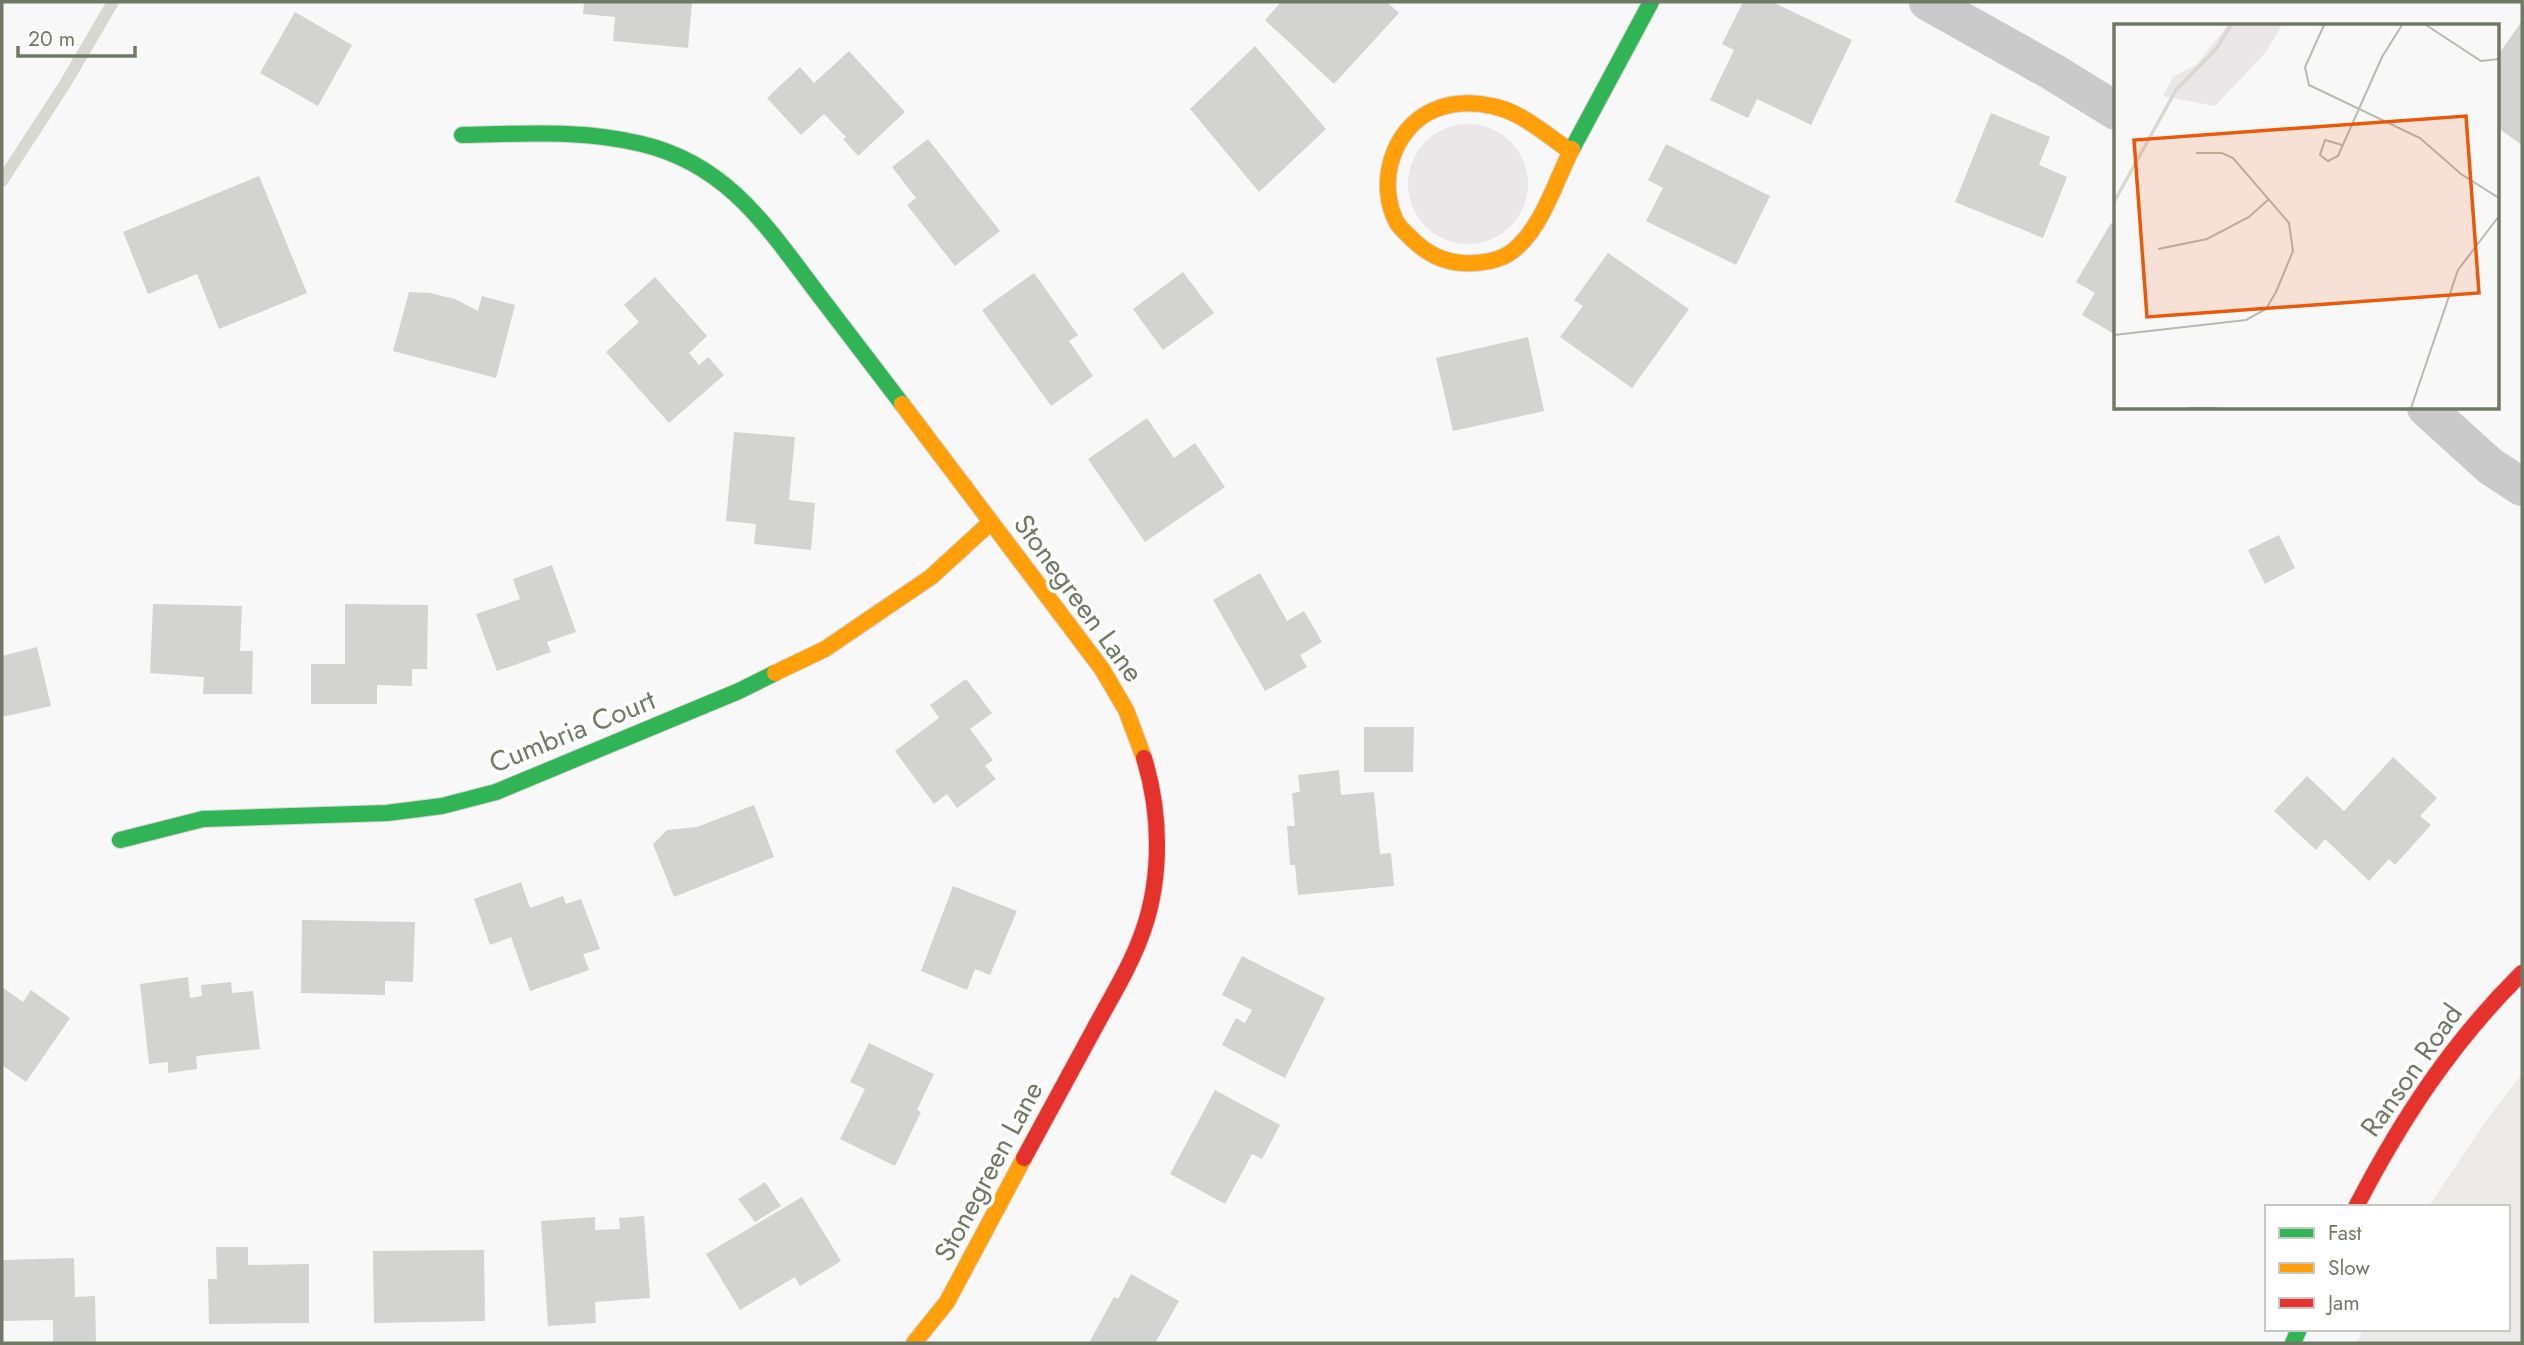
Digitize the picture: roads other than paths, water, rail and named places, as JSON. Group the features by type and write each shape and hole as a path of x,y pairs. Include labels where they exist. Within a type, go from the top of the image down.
{"street":[{"path":"1570,151 1496,106 1469,101 1441,106 1417,119 1399,139 1388,164 1387,192 1394,218 1410,240 1431,256 1457,263 1483,262 1514,251 1530,231 1651,2"},
{"path":"1928,2 2114,110"},
{"name":"Stonegreen Lane","path":"462,135 571,135 658,148 696,164 734,191 759,216 1102,669 1126,711 1143,751 1151,785 1155,823 1151,899 1143,930 1126,970 947,1302 914,1343"},
{"path":"2428,410 2490,466 2522,487"},
{"name":"Cumbria Court","path":"120,840 203,819 387,813 442,806 496,792 739,691 825,649 931,578 991,522"},
{"name":"Ranson Road","path":"2357,1205 2380,1160 2430,1080 2483,1013 2522,973"}],"waterway":[{"path":"2,181 65,84 113,2"}]}
